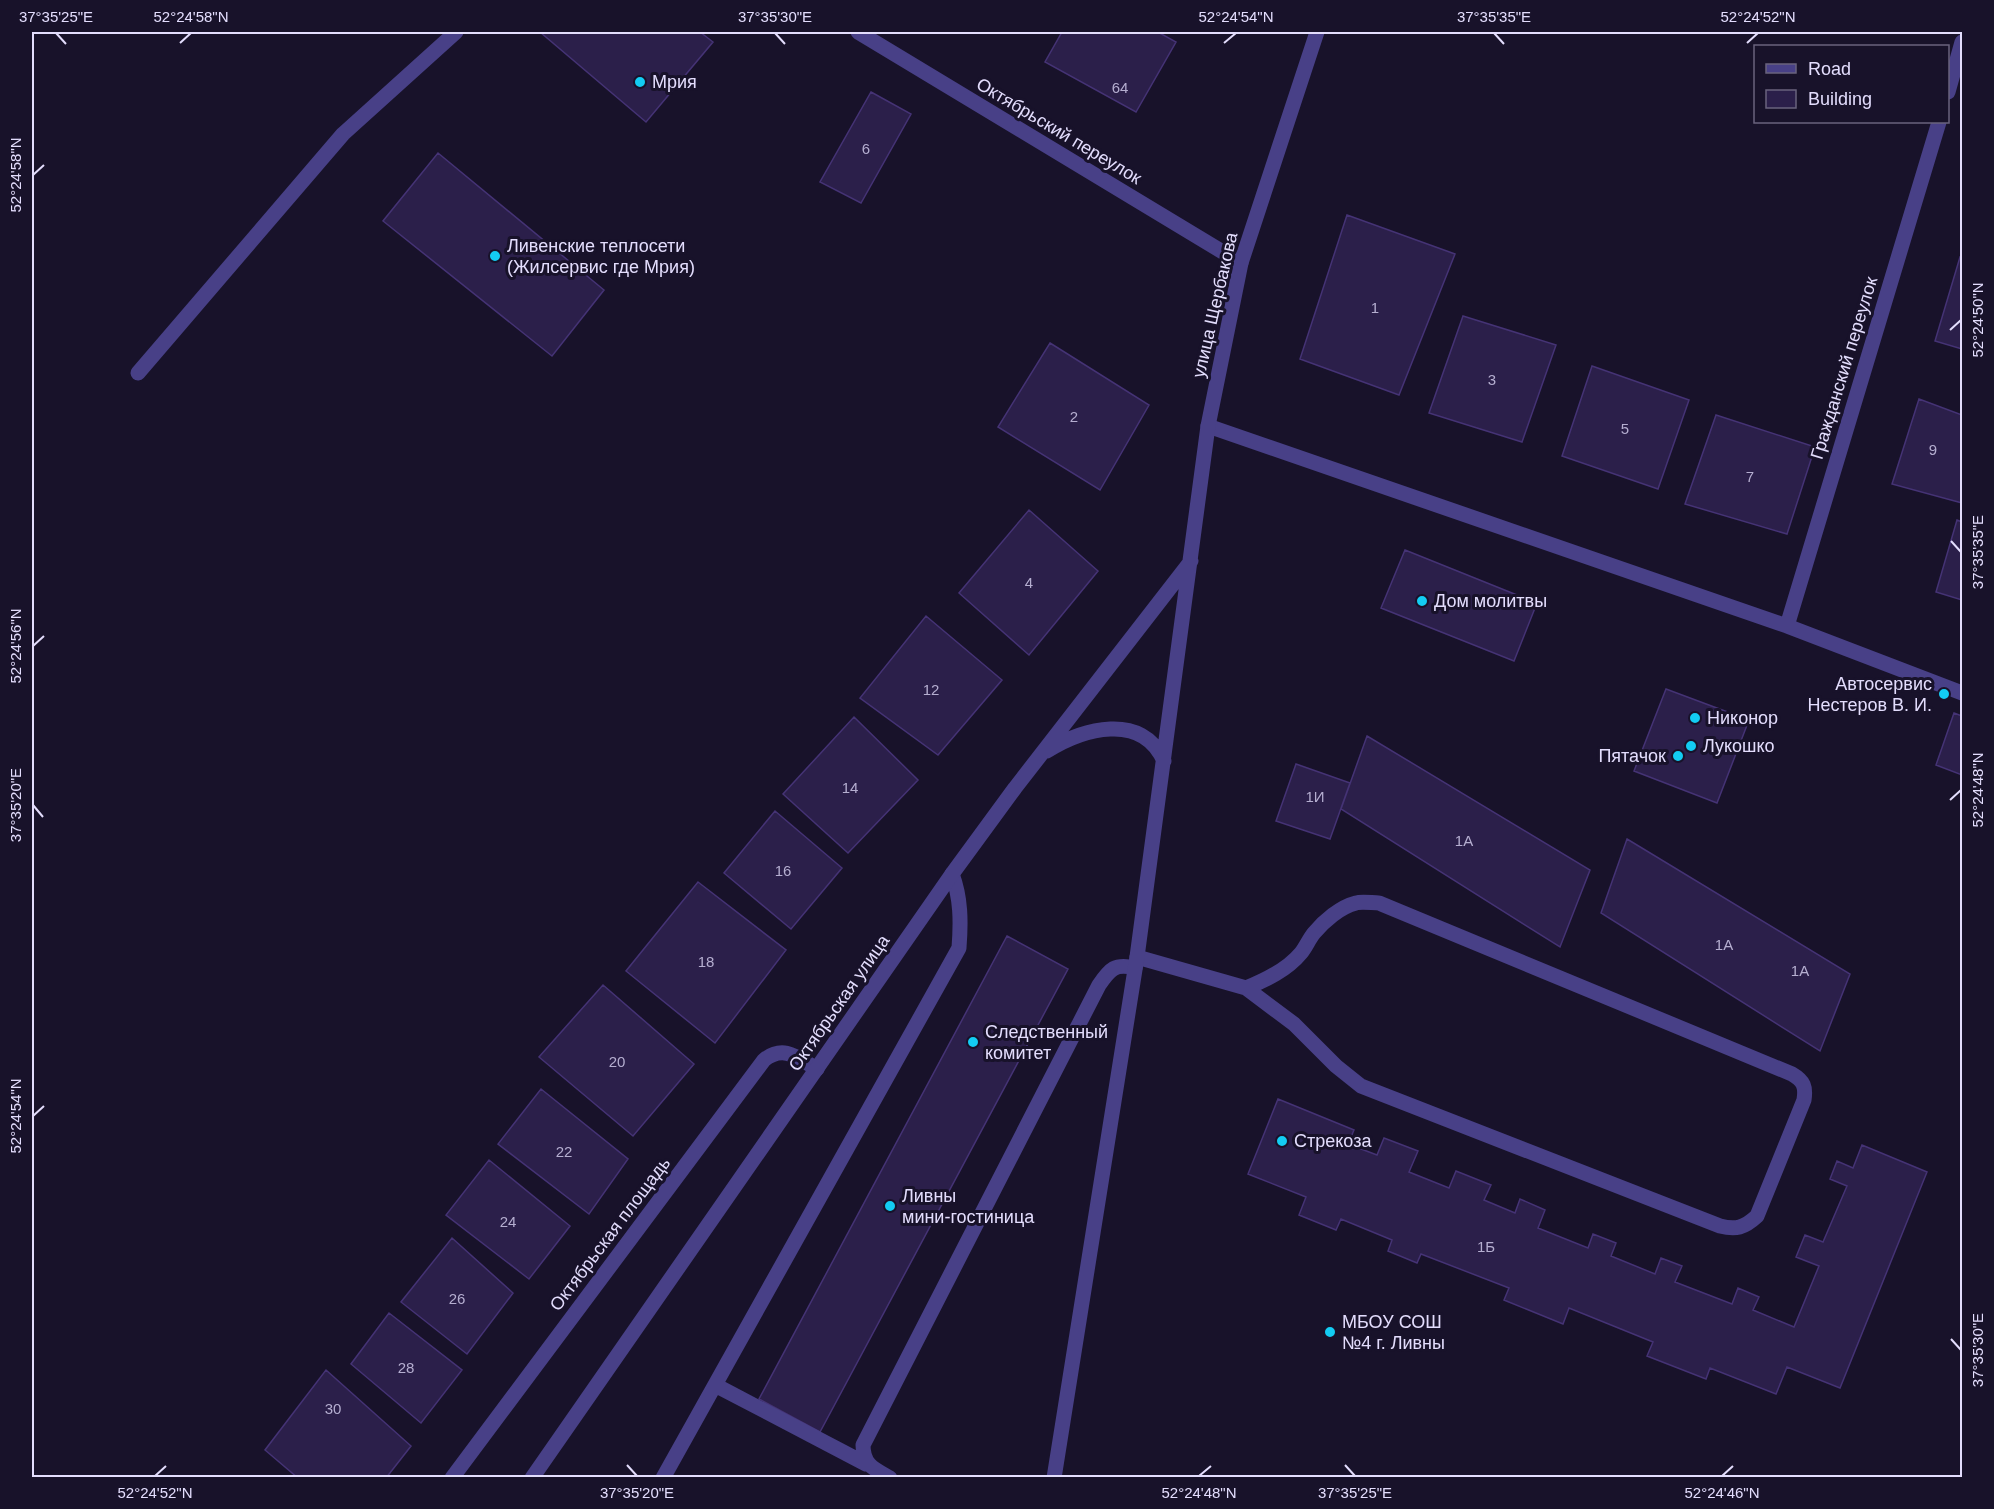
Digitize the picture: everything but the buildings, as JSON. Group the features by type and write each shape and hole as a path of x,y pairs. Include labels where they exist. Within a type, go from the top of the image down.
{"street":[{"path":"138,373 343,134 456,32"},
{"name":"Октябрьский переулок","path":"858,32 1241,264"},
{"name":"улица Щербакова","path":"1054,1478 1136,962 1209,426 1241,264 1317,32"},
{"path":"1949,85 1962,42"},
{"name":"Гражданский переулок","path":"1787,626 1939,123"},
{"path":"1209,426 1787,626 1962,693"},
{"name":"Октябрьская улица","path":"532,1478 952,874 1041,754 1191,561"},
{"path":"1041,754 1073,736 1100,729 1118,729 1130,731 1149,740 1158,749 1164,761"},
{"path":"663,1478 958,948 960,910 958,890 952,874"},
{"path":"867,1464 863,1455 863,1445 1099,985 1114,968 1136,962 1246,988 1294,1023 1336,1066 1361,1086 1730,1229 1741,1228 1757,1216 1804,1100 1804,1085 1792,1074 1379,903 1356,903 1339,912 1321,926 1300,954 1283,968 1268,980 1246,988"},
{"name":"Октябрьская площадь","path":"452,1478 764,1060 778,1052 787,1053 817,1069"},
{"path":"715,1384 890,1478"}],"place":[{"name":"Мрия","path":"640,82"},
{"name":"Ливенские теплосети (Жилсервис где Мрия)","path":"495,256"},
{"name":"Дом молитвы","path":"1422,601"},
{"name":"Автосервис Нестеров В. И.","path":"1944,694"},
{"name":"Никонор","path":"1695,718"},
{"name":"Лукошко","path":"1691,746"},
{"name":"Пятачок","path":"1678,756"},
{"name":"Следственный комитет","path":"973,1042"},
{"name":"Стрекоза","path":"1282,1141"},
{"name":"Ливны мини-гостиница","path":"890,1206"},
{"name":"МБОУ СОШ №4 г. Ливны","path":"1330,1332"}]}
